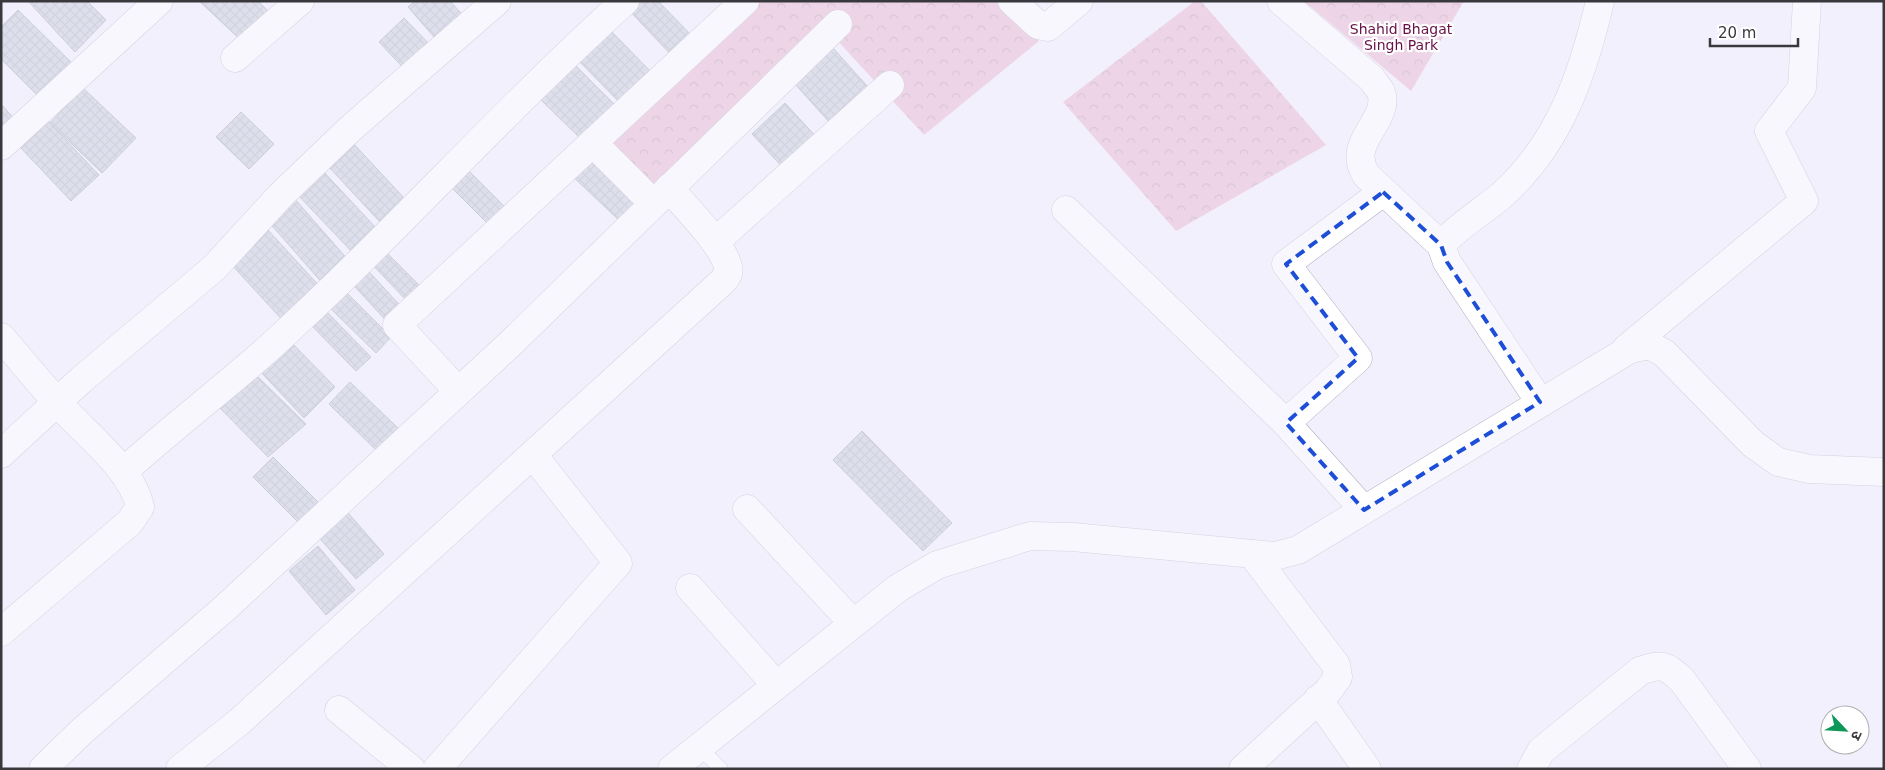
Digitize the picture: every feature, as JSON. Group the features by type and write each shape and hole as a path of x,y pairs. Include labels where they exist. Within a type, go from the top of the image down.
{"street":[{"path":"1,146 158,1"},
{"path":"235,58 300,1"},
{"path":"1,454 57,403 214,268 281,195 350,128 400,88 498,1"},
{"path":"123,472 269,347 423,200 561,58 625,1"},
{"path":"458,391 397,325 745,1"},
{"path":"1012,1 1038,25 1048,28 1079,1"},
{"path":"1281,1 1372,79 1381,92 1381,107 1361,148 1360,166 1383,192 1441,245 1447,262 1540,402"},
{"path":"1441,245 1452,233 1503,194 1538,157 1565,110 1586,60 1600,1"},
{"path":"1620,354 1804,201 1769,131 1802,88 1807,1"},
{"path":"44,769 81,732 225,608 511,343 838,24"},
{"path":"715,242 890,85"},
{"path":"180,769 238,722 724,281 728,274 728,266 715,242 661,195 593,143"},
{"path":"1286,423 1358,358 1286,264 1383,192"},
{"path":"1066,210 1286,423 1364,510"},
{"path":"1,337 57,403 123,472 137,494 140,507 130,522 1,632"},
{"path":"672,769 898,588 937,565 1030,536 1074,537 1275,556 1298,550 1630,349 1649,345 1664,353 1753,444 1778,462 1809,469 1884,472"},
{"path":"436,769 618,563 533,454"},
{"path":"747,509 853,623"},
{"path":"1243,769 1318,699 1338,677 1336,665 1252,554"},
{"path":"690,588 776,685"},
{"path":"1531,769 1541,751 1640,671 1657,665 1669,668 1682,680 1747,769"},
{"path":"1318,699 1367,769"},
{"path":"339,710 411,769"}],"lane":[{"path":"698,747 721,769"}],"highlighted area":[{"path":"1383,192 1441,245 1447,262 1540,402 1364,510 1286,423 1358,358 1286,264"}],"green space":[{"path":"759,1 1000,1 1039,41 924,135 824,26 655,195 598,141"},
{"path":"1195,1 1201,1 1326,145 1176,231 1063,102"},
{"name":"Shahid Bhagat Singh Park","path":"1304,1 1464,1 1411,91"}],"building":[{"path":"28,1 87,1 106,20 75,52"},
{"path":"199,1 258,1 272,15 245,44"},
{"path":"415,1 450,1 468,21 441,45 408,7"},
{"path":"632,1 658,1 695,39 675,59 626,7"},
{"path":"18,10 77,68 44,102 1,59 1,27"},
{"path":"404,18 437,52 411,76 379,42"},
{"path":"609,29 656,77 624,107 577,59"},
{"path":"833,48 869,88 830,123 795,84"},
{"path":"573,63 618,108 585,143 539,98"},
{"path":"83,88 136,138 102,173 50,123"},
{"path":"785,103 819,140 786,171 752,134"},
{"path":"1,104 18,123 1,139"},
{"path":"241,112 274,144 249,169 216,137"},
{"path":"47,120 99,175 71,201 19,146"},
{"path":"351,141 406,200 381,223 326,164"},
{"path":"590,151 642,200 622,223 569,173"},
{"path":"462,164 512,214 495,231 445,181"},
{"path":"322,170 378,230 353,253 297,194"},
{"path":"293,197 350,262 324,285 267,220"},
{"path":"268,230 323,290 286,324 231,264"},
{"path":"379,245 423,289 409,303 366,258"},
{"path":"362,264 406,312 391,326 346,277"},
{"path":"343,289 391,337 376,353 327,305"},
{"path":"322,307 371,357 356,371 308,322"},
{"path":"286,337 335,387 304,418 256,367"},
{"path":"253,372 306,424 268,457 219,407"},
{"path":"350,382 400,430 378,452 329,404"},
{"path":"862,431 952,523 923,551 833,460"},
{"path":"273,457 322,506 302,526 253,477"},
{"path":"342,506 384,554 356,579 313,531"},
{"path":"318,546 355,590 326,615 289,571"}]}
